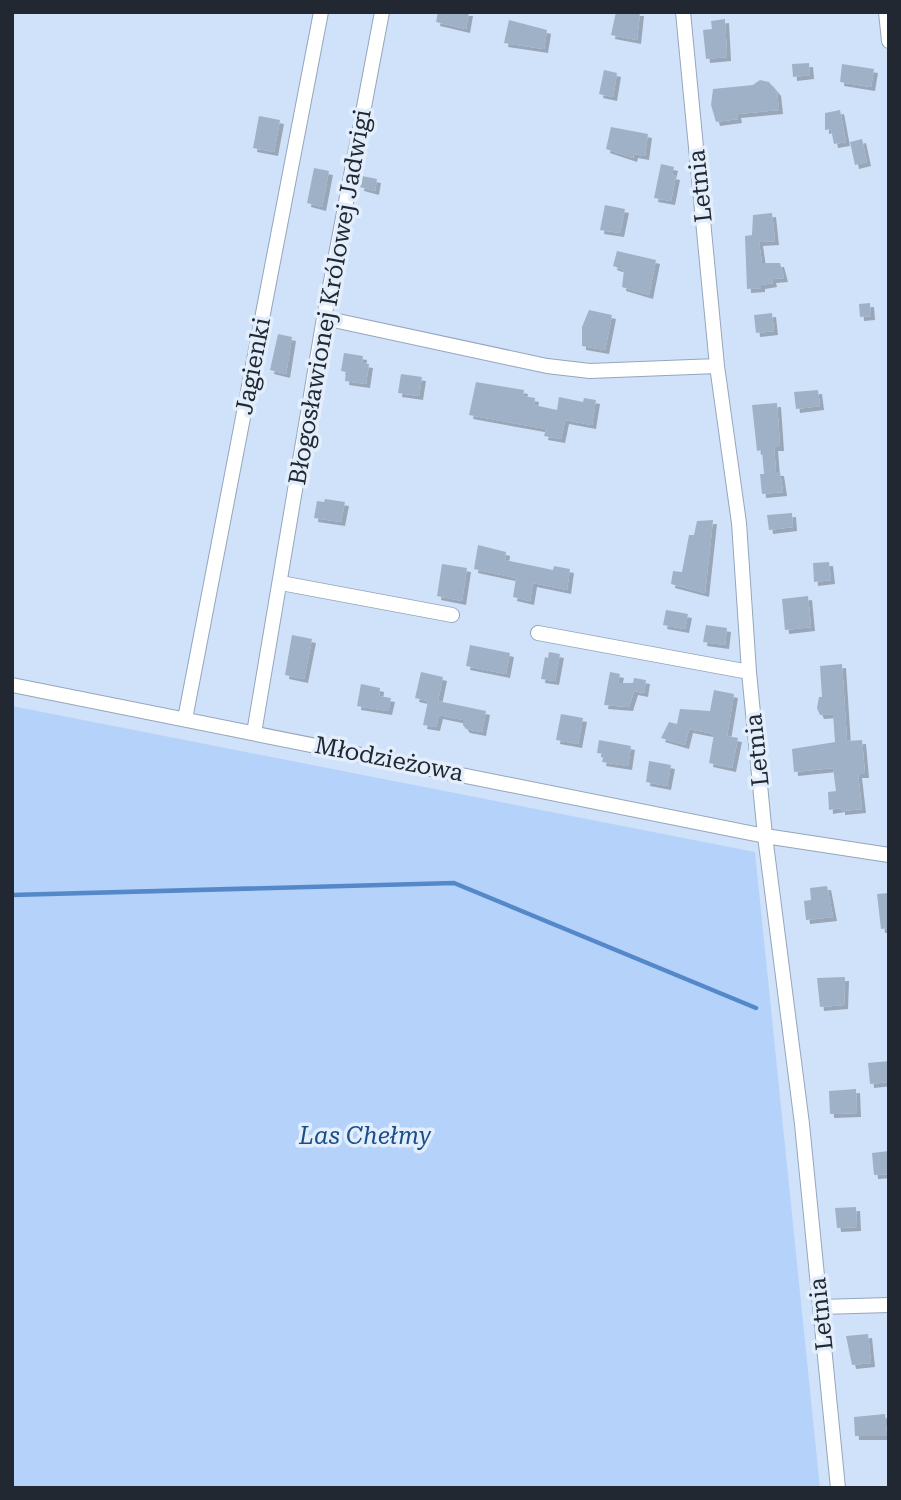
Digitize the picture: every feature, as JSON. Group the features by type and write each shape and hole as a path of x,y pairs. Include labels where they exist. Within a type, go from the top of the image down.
{"street":[{"name":"Jagienki","path":"185,719 321,12"},
{"name":"Błogosławionej Królowej Jadwigi","path":"254,733 324,318 382,12"},
{"name":"Letnia","path":"683,12 718,366 739,523 749,672 765,836 802,1124 838,1488"},
{"path":"886,12 889,41"},
{"path":"324,318 547,366 590,371 718,366"},
{"path":"281,583 452,615"},
{"path":"538,633 749,672"},
{"name":"Młodzieżowa","path":"12,685 765,836 889,855"},
{"path":"820,1307 889,1305"}],"green space":[{"name":"Las Chełmy","path":"12,706 755,852 820,1488 12,1488"}],"building":[{"path":"438,12 469,12 466,29 436,22"},
{"path":"616,12 640,12 637,40 611,35"},
{"path":"725,19 727,57 706,59 703,30 712,29 711,21"},
{"path":"509,20 547,30 544,49 504,43"},
{"path":"809,63 810,75 793,77 792,64"},
{"path":"842,64 874,69 871,87 840,82"},
{"path":"604,70 617,73 613,97 599,94"},
{"path":"760,80 769,82 777,92 779,110 737,114 738,119 716,122 711,105 713,89 753,85"},
{"path":"840,110 846,142 834,144 831,129 825,130 825,113"},
{"path":"259,116 280,120 274,152 253,148"},
{"path":"611,127 648,134 645,156 634,154 633,158 606,149"},
{"path":"862,139 867,162 855,165 850,142"},
{"path":"661,164 674,167 672,175 676,176 671,201 654,198"},
{"path":"314,168 329,171 322,207 307,203"},
{"path":"362,176 377,179 375,191 360,187"},
{"path":"605,205 625,209 620,233 600,230"},
{"path":"772,213 775,241 759,242 762,263 780,263 784,278 772,279 773,283 761,285 761,288 747,289 745,236 752,235 753,215"},
{"path":"617,251 656,260 649,295 622,287 624,270 613,266"},
{"path":"870,303 871,316 860,317 859,304"},
{"path":"589,310 612,315 605,350 582,346 582,327"},
{"path":"772,313 774,331 756,333 754,315"},
{"path":"278,334 292,337 286,374 270,370"},
{"path":"344,353 363,356 362,363 369,364 366,384 345,381 346,372 341,371"},
{"path":"401,374 422,377 419,396 398,393"},
{"path":"476,382 524,390 523,396 535,398 534,405 557,410 559,397 583,402 584,398 596,400 592,425 565,420 561,439 544,436 546,429 469,415"},
{"path":"818,390 820,406 796,409 794,392"},
{"path":"777,403 780,447 774,447 776,472 780,472 783,492 762,494 762,450 757,451 752,405"},
{"path":"325,499 345,502 341,522 314,518 317,501 324,502"},
{"path":"792,513 793,527 769,530 767,515"},
{"path":"713,520 705,593 671,584 673,571 682,572 689,535 694,535 697,521"},
{"path":"478,545 506,552 505,560 553,570 554,566 570,569 567,590 533,583 530,601 513,597 516,578 474,569"},
{"path":"829,562 831,580 814,582 813,563"},
{"path":"442,564 467,568 462,601 437,596"},
{"path":"808,596 811,627 785,630 782,599"},
{"path":"666,610 688,614 685,629 663,625"},
{"path":"706,625 727,628 725,645 703,642"},
{"path":"292,635 312,639 304,679 285,675"},
{"path":"470,645 510,653 506,674 466,666"},
{"path":"549,652 560,654 555,681 541,679 545,657 548,658"},
{"path":"842,664 847,741 862,740 865,774 858,774 862,809 841,811 841,808 829,810 828,792 836,791 833,768 794,772 792,749 835,742 833,714 820,715 817,708 819,697 822,697 820,666"},
{"path":"421,672 443,677 438,701 486,711 482,732 466,729 463,720 439,715 436,727 423,725 428,701 415,698"},
{"path":"610,672 620,674 618,683 633,683 634,678 646,680 644,693 634,691 629,707 604,705"},
{"path":"361,684 380,688 379,696 391,698 388,711 357,706"},
{"path":"714,690 734,694 727,736 738,738 732,768 709,763 714,734 689,729 685,745 661,738 669,722 677,724 680,709 710,711"},
{"path":"561,714 583,718 578,744 556,740"},
{"path":"599,740 631,746 628,766 602,762 604,754 597,753"},
{"path":"649,761 671,765 667,786 646,782"},
{"path":"827,886 833,917 806,920 804,901 811,900 810,888"},
{"path":"889,893 889,928 881,929 877,894"},
{"path":"845,977 844,1005 820,1007 817,978"},
{"path":"889,1061 889,1082 870,1084 868,1063"},
{"path":"856,1089 857,1113 830,1114 829,1091"},
{"path":"889,1151 889,1174 874,1175 872,1153"},
{"path":"856,1207 857,1227 837,1228 835,1208"},
{"path":"868,1334 871,1363 852,1365 846,1336"},
{"path":"885,1414 887,1436 855,1436 854,1417"}],"waterway":[{"path":"12,895 454,883 756,1008"}]}
